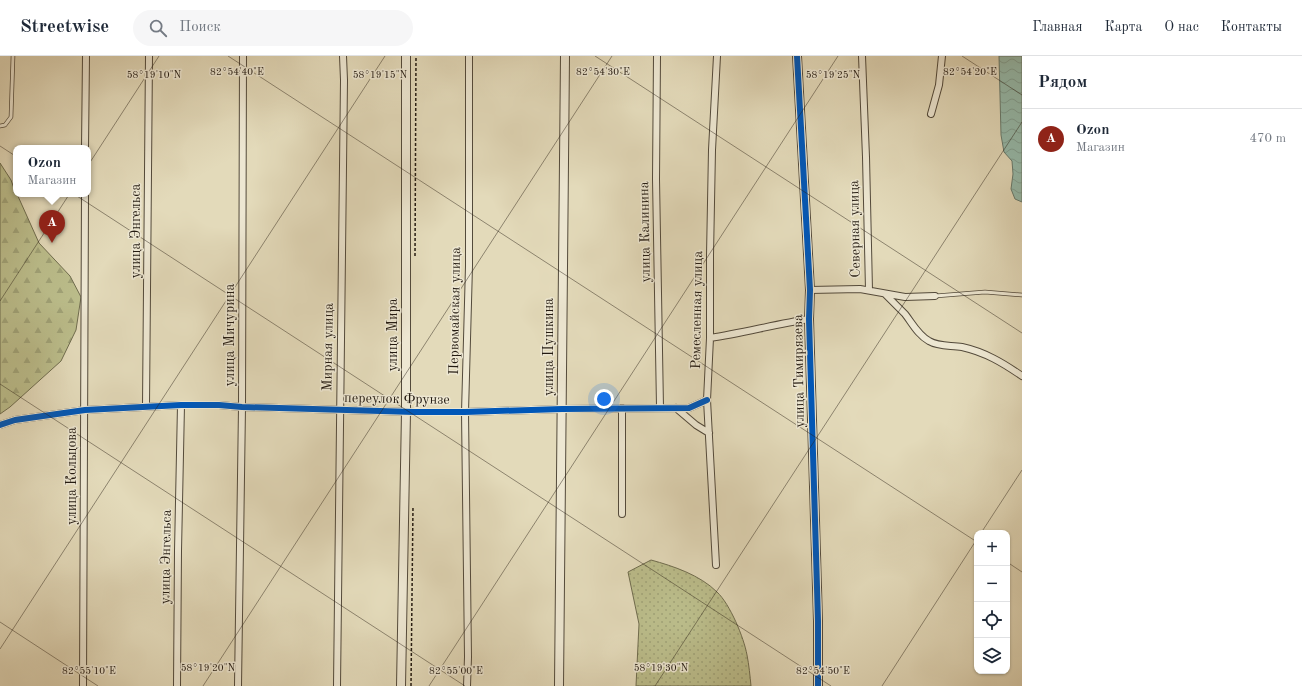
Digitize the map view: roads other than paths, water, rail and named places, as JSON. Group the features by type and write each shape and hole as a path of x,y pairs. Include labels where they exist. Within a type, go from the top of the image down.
{"street":[{"path":"85,145 86,56"},
{"name":"улица Энгельса","path":"146,406 149,56"},
{"name":"улица Мичурина","path":"238,686 242,407 243,56"},
{"name":"Мирная улица","path":"337,686 344,80 343,56"},
{"name":"улица Мира","path":"401,686 406,412 406,56"},
{"name":"Первомайская улица","path":"467,686 468,657 465,412 469,266 470,56"},
{"name":"улица Пушкина","path":"559,686 565,56"},
{"name":"улица Калинина","path":"657,56 656,179 660,408"},
{"name":"Ремесленная улица","path":"716,565 707,400 710,338 712,150 717,56"},
{"name":"улица Тимирязева","path":"797,56 810,290 809,320 818,621 818,686"},
{"name":"Северная улица","path":"862,56 869,290 905,297 935,296"},
{"path":"931,114 940,86 942,56"},
{"name":"улица Кольцова","path":"83,686 85,197"},
{"path":"810,290 869,290"},
{"path":"885,294 929,341 940,345 962,347 984,354 1003,362 1022,376"},
{"path":"710,338 734,335 787,323 809,320"},
{"name":"переулок Фрунзе","path":"0,425 15,420 85,410 146,406 219,405 339,411 465,412 562,409 689,408 707,400"},
{"name":"улица Энгельса","path":"177,686 181,405"},
{"path":"622,408 622,514"},
{"path":"676,408 696,425 709,433"}],"lane":[{"path":"0,126 5,125 11,117 13,56"},
{"path":"935,296 985,292 1022,295"}],"water":[{"path":"999,56 1022,56 1022,202 1015,199 1011,189 1013,174 1012,161 1004,152 1001,135"}],"place":[{"name":"Ozon","path":"52,243"}]}
